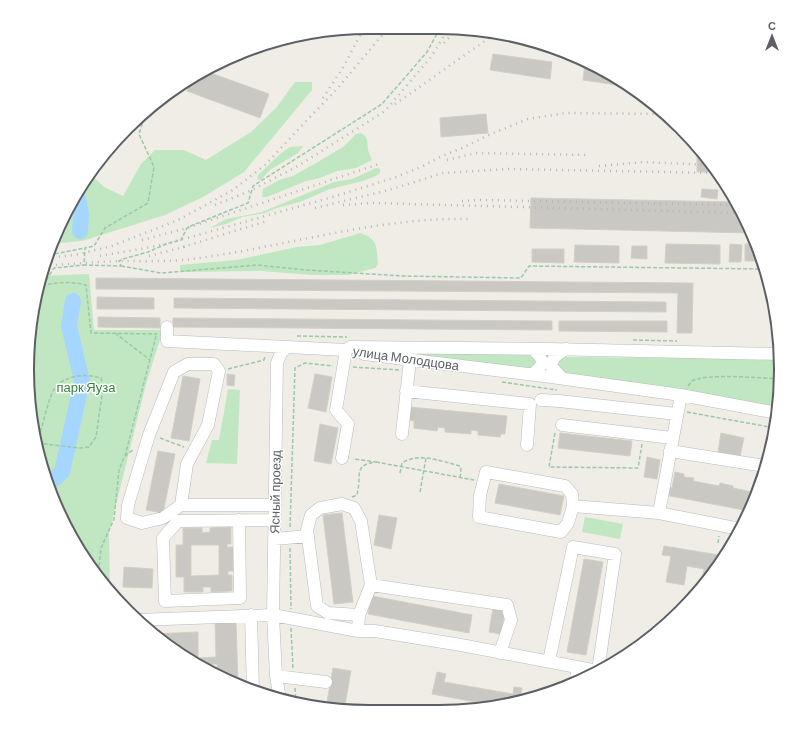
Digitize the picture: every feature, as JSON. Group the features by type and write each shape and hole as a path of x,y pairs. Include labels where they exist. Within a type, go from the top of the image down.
{"street":[{"path":"161,331 167,342 346,350 336,410 348,424 342,458"},
{"name":"Ясный проезд","path":"279,693 276,676 273,615 277,363 281,353 287,347"},
{"name":"улица Молодцова","path":"346,350 350,348 532,348 773,354"},
{"path":"532,348 542,360 542,365 532,374"},
{"path":"562,378 551,366 551,361 556,355 566,349"},
{"name":"улица Молодцова","path":"346,350 348,352 409,365 532,374 681,395 771,412"},
{"path":"181,505 187,464 208,425 219,371 214,364 188,364 174,372 149,435 128,505 127,518 142,523 163,518 181,505 274,506"},
{"path":"402,434 409,365"},
{"path":"406,391 530,404 527,446"},
{"path":"659,513 681,395"},
{"path":"541,400 678,412"},
{"path":"559,428 672,438"},
{"path":"670,451 760,465"},
{"path":"561,532 568,523 573,506 572,494 566,486 486,472 480,495 479,517 561,532 573,547 614,554 599,664"},
{"path":"358,631 359,616 371,585 361,521 354,508 342,504 320,508 311,515 307,530 317,606 328,613 359,616"},
{"path":"573,506 659,513 734,528"},
{"path":"239,520 240,598 165,601 163,538 178,521 239,520 274,520"},
{"path":"274,539 308,536"},
{"path":"549,661 573,547"},
{"path":"371,585 507,605 511,620 500,653"},
{"path":"251,615 253,683"},
{"path":"145,620 273,615 358,631 375,631 400,635 549,661 588,669"},
{"path":"577,675 578,668"},
{"path":"276,676 326,682"}],"path":[{"path":"121,266 119,261 123,259 181,240 187,228 248,203 253,186 382,104 427,52 437,34"},
{"path":"55,253 94,246 105,228 148,203 154,167 139,134 143,122"},
{"path":"84,265 85,248"},
{"path":"46,280 54,268 84,265 121,266 161,273 257,265 306,270 402,276 521,278 529,266 758,269"},
{"path":"44,285 57,282 86,285 91,333 161,331"},
{"path":"161,331 167,342"},
{"path":"99,568 100,548 114,519 119,470 124,457 150,360 161,331"},
{"path":"115,333 150,360"},
{"path":"219,371 264,360 270,346"},
{"path":"294,368 305,363 343,367 409,365"},
{"path":"40,435 50,398 58,384 71,377 88,374 101,378 103,388 96,437 89,447 80,448 42,444"},
{"path":"681,395 692,381 700,378 774,379"},
{"path":"500,382 562,390"},
{"path":"678,412 769,427"},
{"path":"559,428 549,467 638,468 645,435"},
{"path":"149,435 194,450"},
{"path":"124,457 134,448"},
{"path":"342,458 376,462 483,482"},
{"path":"400,474 402,463 409,458 426,458 460,466 460,478"},
{"path":"420,492 426,458"},
{"path":"348,506 352,497 357,495 359,478 358,473 361,468 376,462"}],"green space":[{"path":"295,82 312,82 312,90 244,172 203,197 165,215 82,241 60,243 79,202 94,178 104,187 123,196 141,164 155,150 184,150 206,160 251,132 276,108"},
{"path":"360,133 366,138 368,150 372,160 356,168 337,171 320,178 306,181 267,197 262,197 263,189 279,180 293,176 316,163 343,147 356,134"},
{"path":"303,146 298,153 270,170 261,180 257,179 258,175 281,153 290,147"},
{"path":"376,168 380,169 380,173 363,181 330,189 300,202 265,213 242,217 226,224 210,228 226,219 262,212 334,182 352,179"},
{"path":"360,233 366,235 374,241 378,264 375,268 348,275 312,275 262,271 184,272 180,270 180,265 236,260 297,247 320,245"},
{"name":"парк Яуза","path":"89,274 94,330 163,330 146,384 109,533 110,582 91,556 69,518 52,477 40,435 35,391 35,348 40,304 47,276"},
{"path":"390,352 532,354 538,359 535,369"},
{"path":"563,357 773,359 772,407 562,376 555,363"},
{"path":"228,389 240,390 237,464 206,463 212,440 219,440"},
{"path":"585,517 623,524 620,539 582,532"}],"building":[{"path":"493,54 552,62 550,79 490,70"},
{"path":"584,68 615,85 583,80"},
{"path":"212,74 269,94 260,118 187,91 188,88"},
{"path":"486,114 488,133 441,137 440,118"},
{"path":"697,156 710,172 697,172"},
{"path":"702,189 718,190 717,199 701,197"},
{"path":"531,198 729,202 744,233 530,228"},
{"path":"666,244 720,245 720,264 665,263"},
{"path":"730,244 742,245 741,262 729,262"},
{"path":"745,244 749,244 755,261 745,261"},
{"path":"575,245 619,246 619,263 574,262"},
{"path":"632,246 647,246 647,259 631,258"},
{"path":"532,249 564,249 564,263 532,262"},
{"path":"96,278 693,283 692,333 677,333 678,293 96,289"},
{"path":"97,297 154,298 154,309 97,309"},
{"path":"174,298 666,302 666,312 174,308"},
{"path":"98,317 160,318 160,328 98,327"},
{"path":"173,318 552,321 552,330 173,327"},
{"path":"559,321 667,321 667,332 559,331"},
{"path":"227,374 235,375 234,386 227,385"},
{"path":"315,374 332,377 326,412 308,408"},
{"path":"183,376 200,379 189,441 171,438"},
{"path":"409,407 507,416 505,434 501,434 500,437 478,435 478,431 471,430 471,434 445,432 445,428 438,427 437,431 414,428 414,421 408,420"},
{"path":"320,424 338,428 331,464 314,461"},
{"path":"560,433 632,441 630,456 558,448"},
{"path":"721,433 744,438 740,456 718,452"},
{"path":"158,451 175,454 163,513 146,510"},
{"path":"647,457 660,460 657,479 644,477"},
{"path":"675,472 684,474 684,477 694,478 693,481 719,486 720,483 733,486 733,488 750,492 743,510 665,495 666,487 672,488"},
{"path":"499,484 564,496 560,515 495,503"},
{"path":"342,513 353,602 334,604 323,515"},
{"path":"379,515 397,518 391,549 374,545"},
{"path":"231,527 231,544 227,544 227,547 235,547 236,571 228,571 228,575 232,575 232,591 211,592 211,587 203,587 203,592 184,592 184,577 176,577 176,545 183,545 183,528 202,528 202,533 210,532 210,528","holes":["191,545 219,545 219,575 191,576"]},
{"path":"664,546 718,555 703,577 704,569 687,566 684,585 666,582 671,556 662,555"},
{"path":"584,559 603,562 586,655 567,652"},
{"path":"124,567 153,569 152,588 123,587"},
{"path":"372,596 472,615 469,633 368,614"},
{"path":"493,608 505,610 501,634 489,632"},
{"path":"236,620 238,678 217,668 217,664 210,664 199,658 216,657 215,621"},
{"path":"198,632 198,657 162,634"},
{"path":"333,668 351,671 345,704 327,702"},
{"path":"437,672 446,674 444,682 513,694 514,687 522,688 521,695 478,702 432,694"}],"waterway":[{"path":"79,203 81,213 80,231"},
{"path":"53,480 62,472 82,381 69,326 73,301"}],"railway":[{"path":"323,98 344,66 361,34"},
{"path":"54,257 75,255 112,246 178,220 233,190 265,165 337,89 383,34"},
{"path":"215,205 252,190 298,166 385,111 431,57 445,34"},
{"path":"444,43 452,35"},
{"path":"395,104 490,38"},
{"path":"100,256 166,244 336,196 396,177 528,119 566,113 656,114"},
{"path":"447,160 476,153 588,155"},
{"path":"599,166 644,162 705,165"},
{"path":"142,240 187,228 382,163"},
{"path":"315,208 389,190 443,173 509,169 710,173"},
{"path":"462,201 480,200 731,205"},
{"path":"343,205 373,203 735,213"},
{"path":"51,265 110,261 183,260 227,254 365,228 400,223 470,219"},
{"path":"183,247 267,221"},
{"path":"149,256 187,246"}]}
